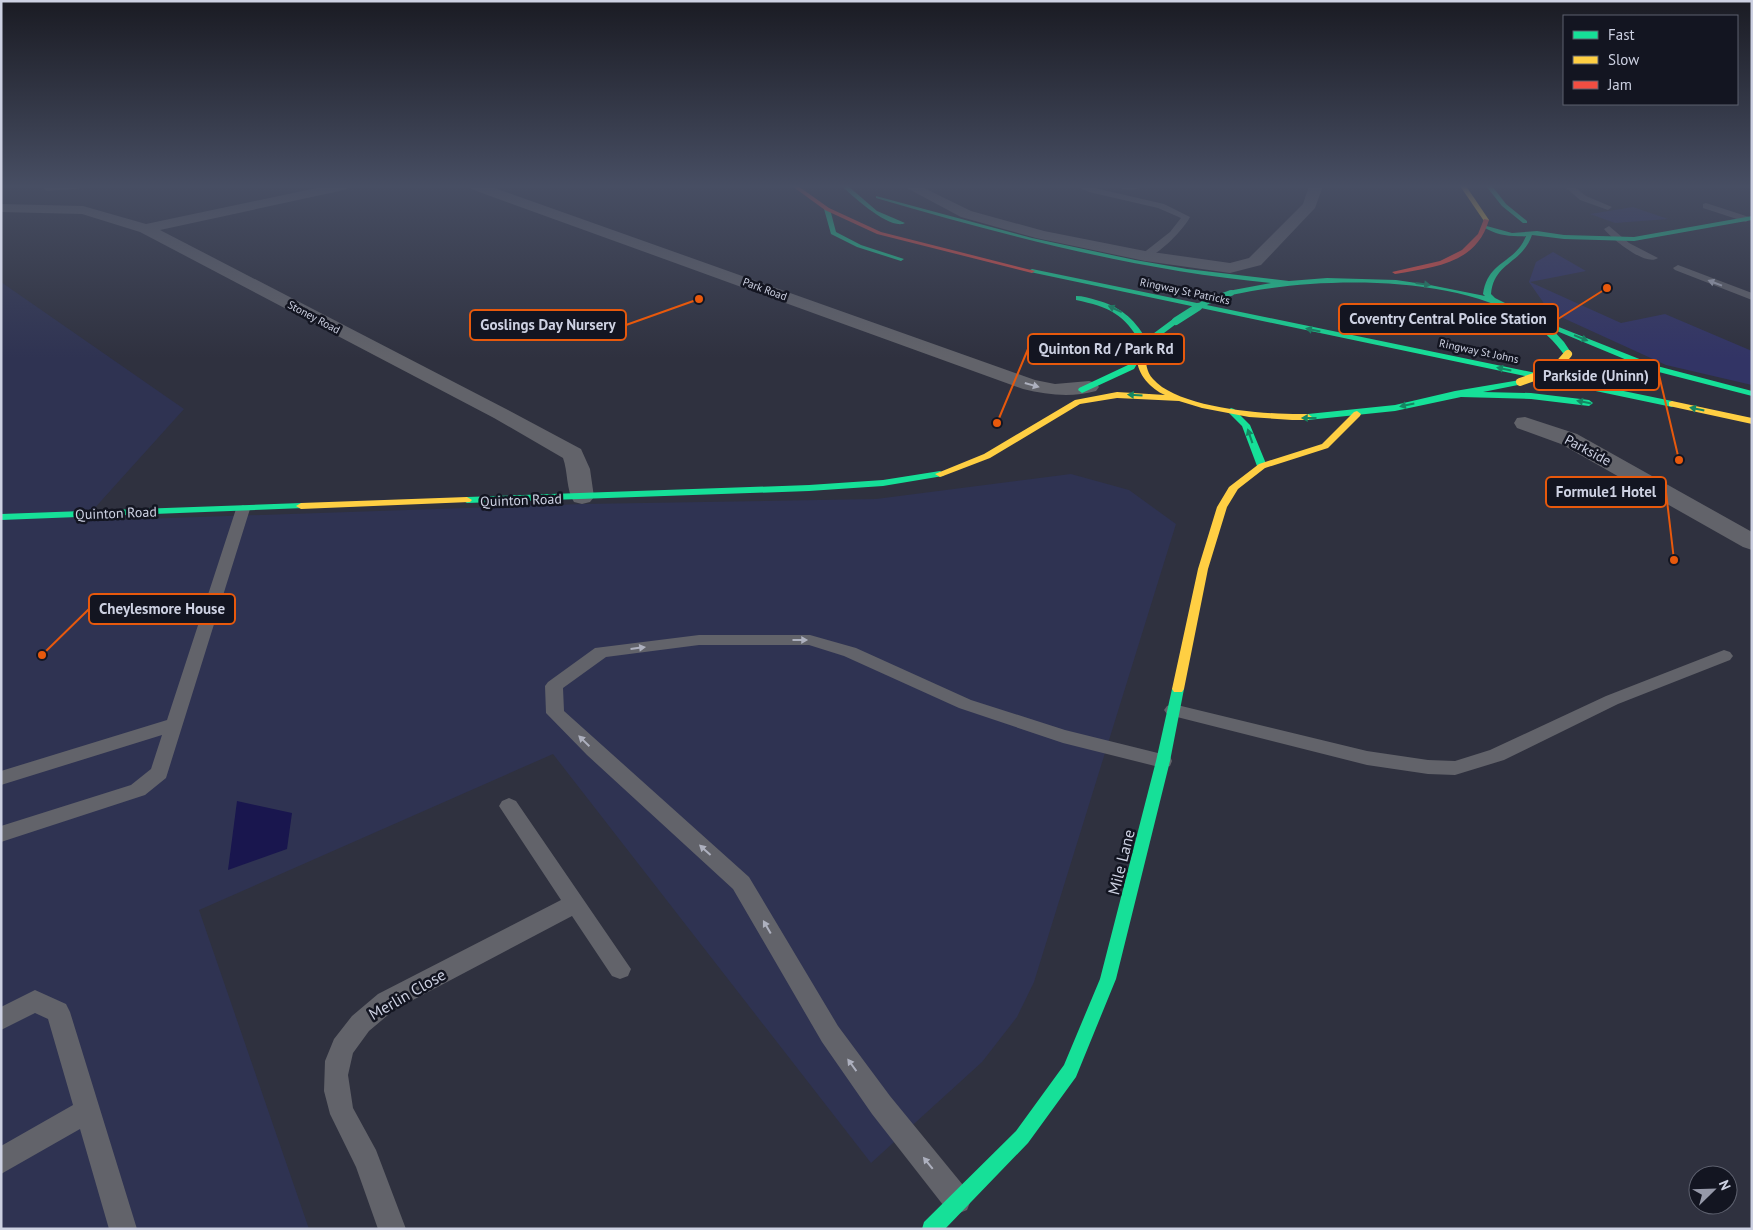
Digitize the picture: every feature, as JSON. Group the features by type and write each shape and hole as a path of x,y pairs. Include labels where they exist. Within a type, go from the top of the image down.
{"main road":[{"path":"854,243 909,261"},
{"name":"Ringway St Patricks","path":"916,243 960,255 1378,343"},
{"path":"973,243 1034,259"},
{"path":"1042,243 1062,249 1205,276 1293,283 1357,279 1422,268 1454,258 1472,243"},
{"path":"1492,300 1487,294 1488,279 1505,262 1526,247 1527,243"},
{"name":"Ringway St Patricks","path":"1061,265 1145,282"},
{"path":"1071,296 1106,305 1122,312 1136,325 1143,349 1141,367 1149,381 1161,390 1183,399 1231,411 1266,417 1312,418 1357,414 1520,382 1554,371 1563,363 1568,354 1557,336 1492,300 1438,286 1357,279"},
{"name":"Quinton Road","path":"1030,430 1071,396 1125,371 1137,361 1143,349 1176,321 1208,301 1249,287 1293,283"},
{"name":"Ringway St Patricks","path":"1194,292 1242,302"},
{"path":"1520,314 1662,370 1752,394"},
{"name":"Ringway St Johns","path":"1378,343 1752,421"},
{"name":"Ringway St Johns","path":"1539,361 1577,368"},
{"name":"Quinton Road","path":"1,518 809,488 928,476 956,469 981,460 1066,407 1097,397 1132,394 1183,399"},
{"path":"1455,394 1531,396 1598,405"},
{"path":"1707,394 1752,404"},
{"path":"1231,411 1246,425 1262,466"},
{"name":"Mile Lane","path":"931,1229 1022,1138 1070,1071 1090,1026 1108,978 1163,761 1203,569 1222,507 1234,487 1262,466 1325,446 1357,414"}],"street":[{"name":"Stoney Road","path":"173,243 501,414 573,454 579,469 582,497"},
{"name":"Park Road","path":"636,243 1011,378 1055,390"},
{"path":"1083,243 1197,265 1230,268 1256,262 1272,243"},
{"name":"Quinton Road","path":"1055,390 1089,387"},
{"name":"Parkside","path":"1525,423 1569,439 1752,542"}],"lane":[{"path":"1144,256 1159,243"},
{"path":"1625,243 1632,249 1653,258"},
{"path":"1678,268 1752,297"},
{"path":"1,834 138,790 159,773 243,510"},
{"path":"958,1201 881,1105 830,1034 741,883 555,713 554,686 601,652 699,640 810,640 850,652 965,704 1063,736 1163,761"},
{"path":"1173,710 1368,758 1428,768 1455,768 1496,755 1612,700 1724,656"},
{"path":"1,778 173,725"},
{"path":"509,806 620,969"},
{"name":"Merlin Close","path":"392,1229 362,1150 341,1109 335,1066 346,1041 361,1020 386,1002 574,904"},
{"path":"1,1019 35,1001 58,1012 123,1229"},
{"path":"1,1162 87,1110"}],"shaded area":[{"path":"1553,252 1586,271 1530,282 1621,323 1665,314 1752,351 1752,385 1666,365 1550,312 1529,282 1536,262"},
{"path":"1,282 184,409 83,521 583,504 876,499 1071,474 1129,490 1176,524 1034,982 1017,1017 982,1062 871,1163 553,754 199,910 309,1229 1,1229"},
{"path":"237,801 292,813 287,849 228,870"}],"traffic: fast":[{"path":"854,243 901,259"},
{"path":"1051,243 1187,271 1293,283"},
{"path":"1526,243 1520,252 1498,268 1492,275 1488,283 1487,294 1492,300 1525,315 1545,327 1568,354"},
{"path":"1032,271 1672,404"},
{"path":"1231,293 1261,286 1293,282 1362,280 1430,287 1492,300"},
{"path":"1176,321 1208,301 1231,293"},
{"path":"1079,298 1111,307 1119,312 1133,324 1145,344"},
{"path":"1520,314 1654,368 1752,394"},
{"path":"1082,390 1131,367 1145,344 1176,321"},
{"path":"1308,417 1395,408 1520,382"},
{"path":"1455,394 1531,396 1589,403"},
{"path":"1231,411 1246,425 1262,466"},
{"path":"467,500 809,488 883,483 940,474"},
{"path":"1,517 301,506"},
{"path":"931,1229 1022,1137 1070,1071 1108,979 1163,761 1178,689"}],"traffic: slow":[{"path":"1141,353 1143,369 1148,379 1163,391 1181,399 1249,414 1308,417"},
{"path":"1520,382 1554,370 1568,354"},
{"path":"940,474 987,456 1078,402 1117,395 1183,399"},
{"path":"1672,404 1752,421"},
{"path":"1178,689 1203,569 1222,507 1234,487 1262,466 1325,446 1357,414"},
{"path":"301,506 467,500"}],"traffic: jam":[{"path":"921,243 1032,271"},
{"path":"1395,272 1454,258 1465,252 1474,243"}],"place":[{"name":"Coventry Central Police Station","path":"1607,288"},
{"name":"Goslings Day Nursery","path":"699,299"},
{"name":"Quinton Rd / Park Rd","path":"997,423"},
{"name":"Parkside (Uninn)","path":"1679,460"},
{"name":"Formule1 Hotel","path":"1674,560"},
{"name":"Cheylesmore House","path":"42,655"}]}
